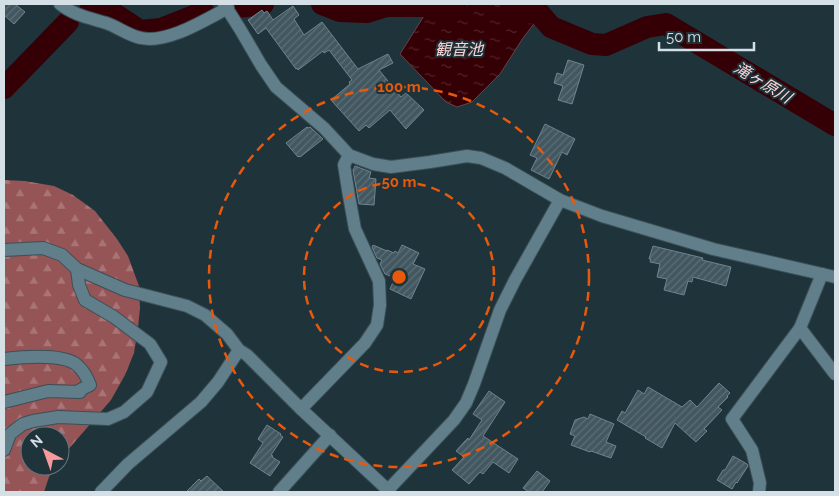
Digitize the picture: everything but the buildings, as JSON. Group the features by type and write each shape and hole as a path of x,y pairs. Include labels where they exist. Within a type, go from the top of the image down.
{"street":[{"path":"60,4 67,10 108,24 140,38 148,39 169,36 195,25 226,6 276,87 324,128 349,155 372,164 391,167 467,156 480,158 505,168 560,200 602,216 712,250 835,277"},
{"path":"301,409 365,343 377,325 380,305 379,281 355,229 344,165 349,155"},
{"path":"4,250 43,248 62,255 77,269 125,290 187,306 205,315 227,334 239,350 247,355 388,492 454,420 466,403 500,310 560,200"},
{"path":"4,450 10,434 23,424 32,421 58,418 108,419 124,412 147,392 161,362 150,344 114,317 85,300 79,285 77,269"},
{"path":"759,492 760,483 752,450 732,419 800,328 822,274"},
{"path":"800,328 835,374"},
{"path":"101,492 128,464 201,402 218,382 239,350"},
{"path":"4,359 27,356 58,358 76,364 87,376 90,385 80,390 80,392 48,391 4,402"},
{"path":"279,492 330,435"}],"green space":[{"path":"4,180 25,181 54,186 73,195 95,211 128,256 139,286 140,308 134,353 125,375 111,400 70,447 70,426 20,426 20,476 50,476 44,492 4,492"}],"water":[{"name":"観音池","path":"423,4 528,4 540,16 523,38 500,74 472,102 457,107 446,102 400,54 427,11"}],"waterway":[{"name":"滝ヶ原川","path":"237,7 263,4"},
{"name":"滝ヶ原川","path":"322,4 340,11 367,12 386,6 456,8"},
{"name":"滝ヶ原川","path":"90,10 116,15 140,31 161,29 204,12"},
{"name":"滝ヶ原川","path":"510,11 539,13 551,27 592,44 606,45 647,27 666,24 835,125"},
{"name":"滝ヶ原川","path":"4,88 68,22"}]}
